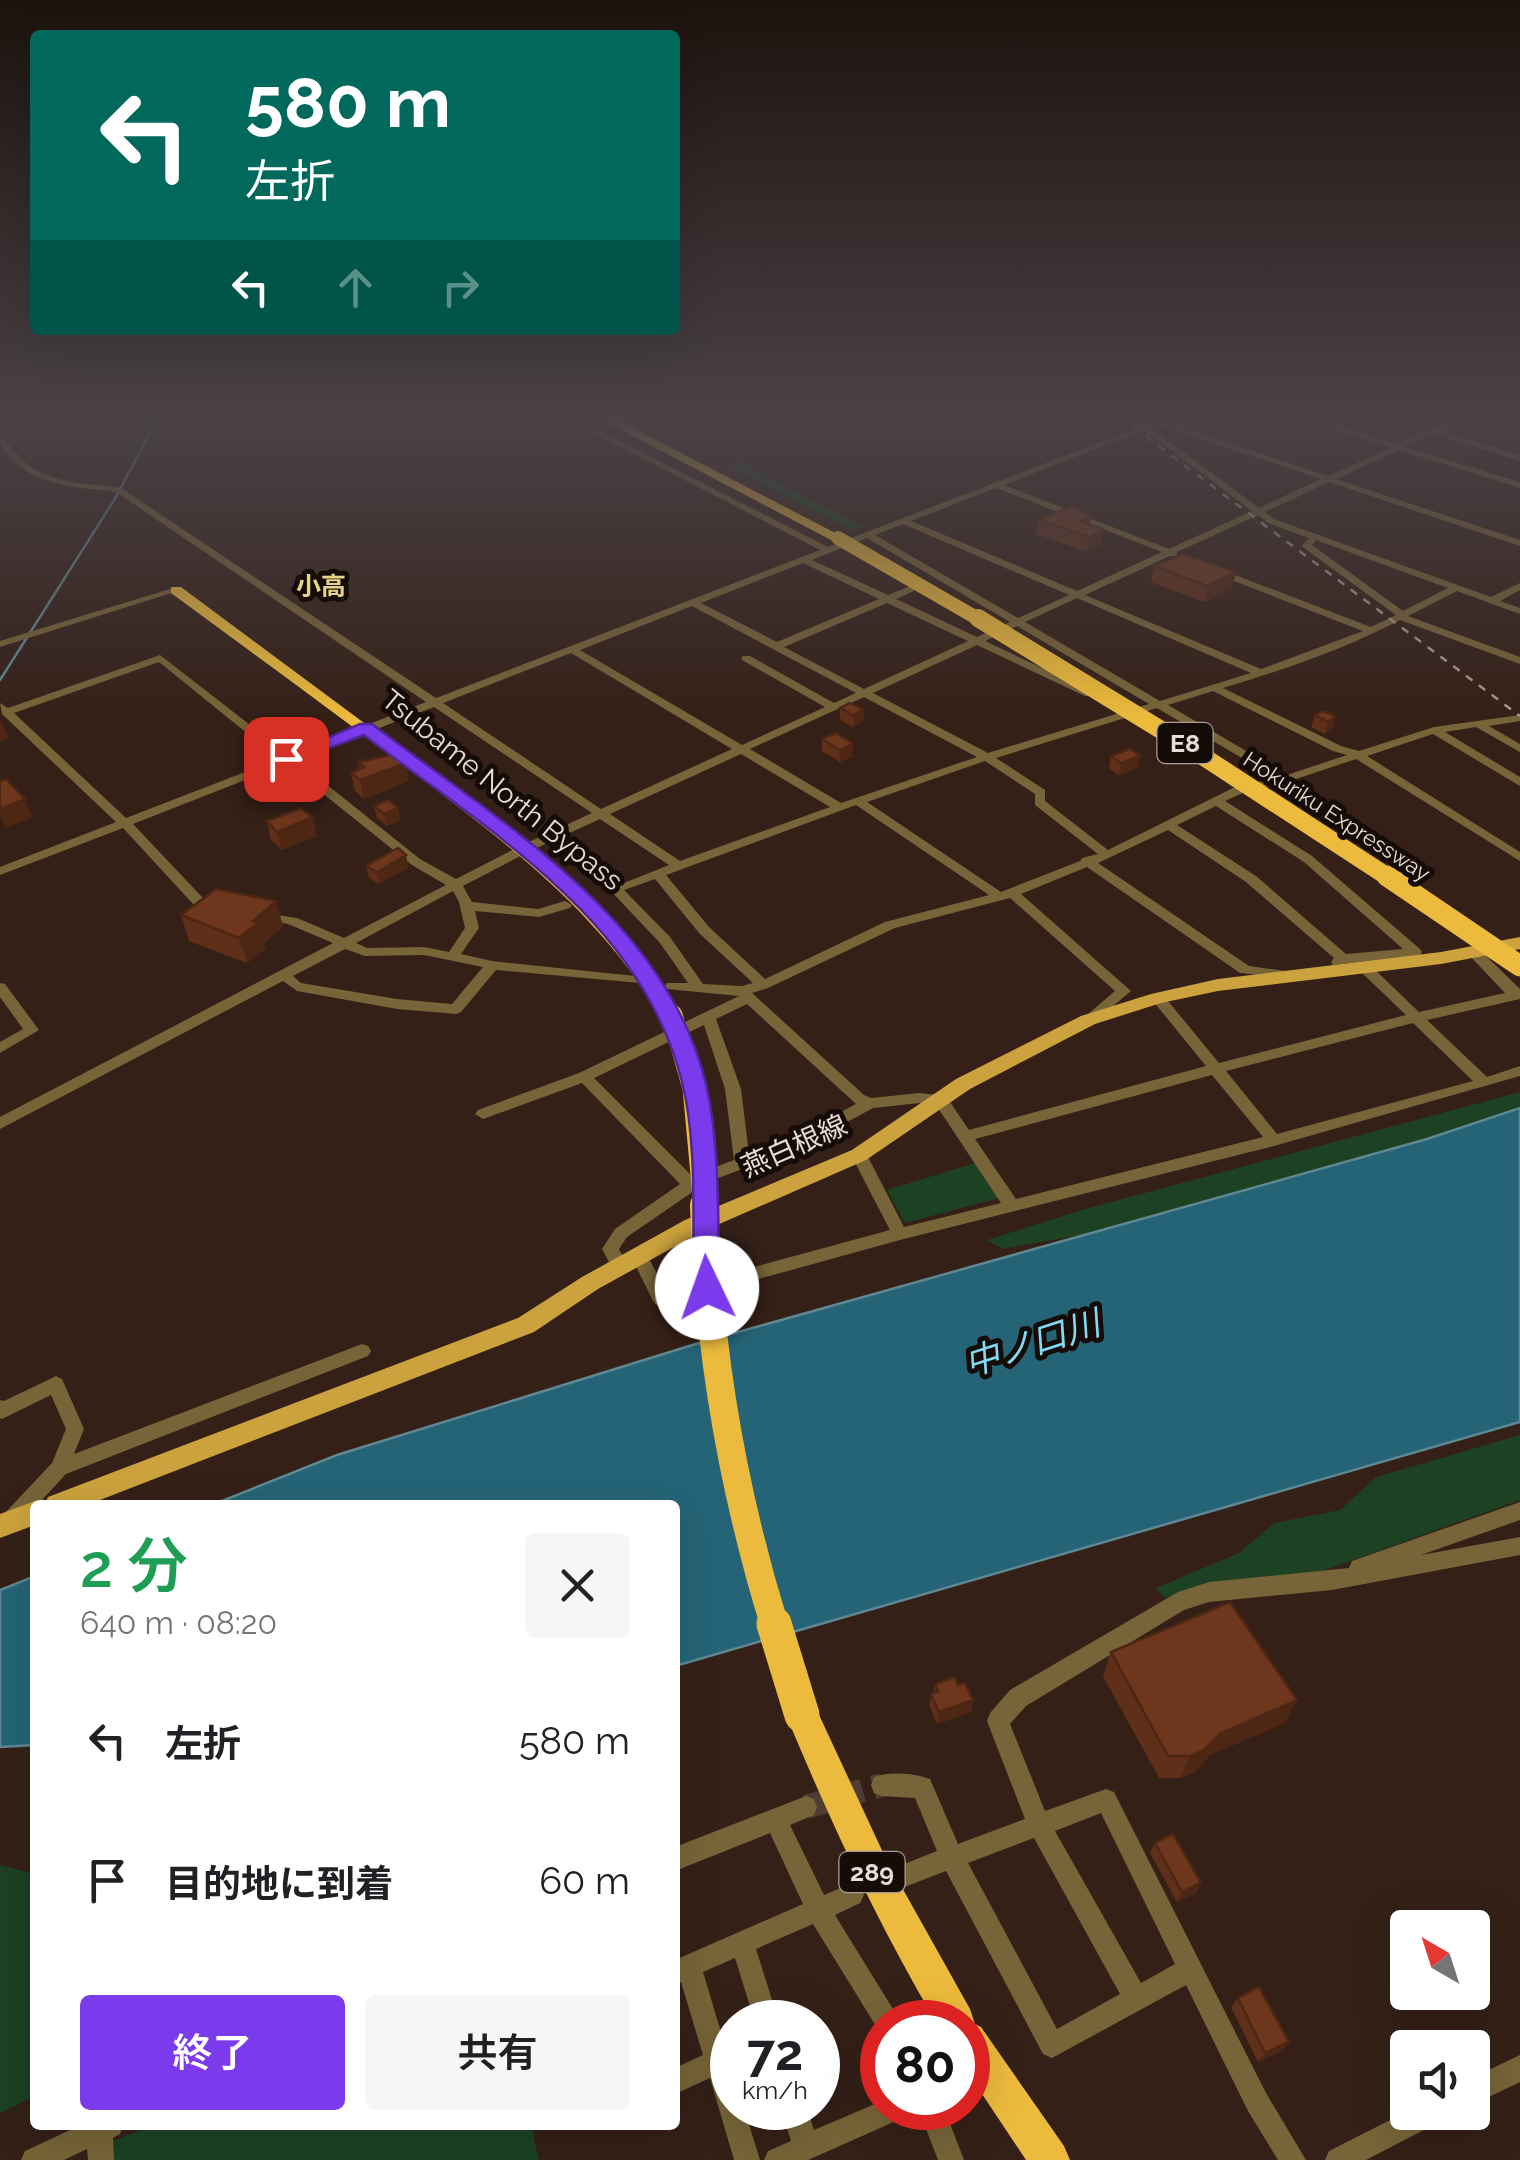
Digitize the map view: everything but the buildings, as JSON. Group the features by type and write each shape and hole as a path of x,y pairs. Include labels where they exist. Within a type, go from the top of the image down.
{"highway":[{"name":"Hokuriku Expressway","path":"794,518 1049,648 1208,746 1520,951"},
{"name":"Hokuriku Expressway","path":"797,518 1178,739 1520,966"},
{"name":"Tsubame North Bypass","path":"176,590 524,848 608,923 652,979 672,1015 694,1084 709,1317 724,1428 752,1550 802,1714 888,1906 944,2000"},
{"path":"990,2072 1050,2160"}],"main road":[{"name":"燕白根線","path":"70,1500 526,1325 693,1226 860,1155 963,1084 1088,1020 1218,984 1365,968 1520,943"},
{"path":"4,1525 30,1515"}],"street":[{"path":"160,518 677,865"},
{"path":"788,518 838,541"},
{"path":"0,872 803,559 838,541 868,535 910,518"},
{"path":"1079,518 1187,560"},
{"path":"0,1124 524,848 1241,518"},
{"path":"1267,518 1520,610"},
{"path":"1441,518 1520,544"},
{"path":"904,520 1262,672"},
{"path":"868,535 1286,779"},
{"path":"1314,538 1308,546 1402,616 1520,661"},
{"path":"803,559 1126,716"},
{"path":"1205,567 1372,631"},
{"path":"1492,601 1520,586"},
{"path":"776,646 911,588"},
{"path":"698,987 665,940 615,889 923,777 1262,672 1372,631 1456,588"},
{"path":"0,644 176,590"},
{"path":"692,602 988,758 1041,793 1039,802 1107,854"},
{"path":"571,649 840,808"},
{"path":"226,908 198,901 124,822 3,708 160,658 416,862 450,876 469,906 472,928 454,955"},
{"path":"746,658 832,706"},
{"path":"1215,688 1336,748 1354,753 1520,857"},
{"path":"483,1114 584,1077 890,925 1006,895 1107,854 1241,789 1286,779 1354,753 1434,730 1520,718"},
{"path":"1477,723 1520,749"},
{"path":"1434,730 1520,782"},
{"path":"1216,801 1308,859 1415,952 1344,959 1317,973"},
{"path":"859,802 1006,895 1124,991 1088,1020"},
{"path":"1169,826 1251,879 1344,959"},
{"path":"1086,861 1245,970 1293,976"},
{"path":"658,874 704,930 763,986"},
{"path":"469,906 539,912 565,905"},
{"path":"242,911 292,920 365,952 398,949 454,955 492,965 636,980"},
{"path":"1474,952 1518,995"},
{"path":"285,976 296,986 398,1004 456,1009 492,965"},
{"path":"1365,968 1484,1083"},
{"path":"672,986 745,994 858,1099 870,1103 941,1100 1011,1205"},
{"path":"0,987 32,1030 0,1048"},
{"path":"967,1136 1414,1016 1518,995"},
{"path":"1158,998 1274,1140"},
{"path":"708,1017 733,1089 742,1162"},
{"path":"870,1103 838,1122 689,1182 685,1189 621,1233 610,1249 630,1261 661,1299 1520,1072"},
{"path":"584,1077 689,1182"},
{"path":"860,1155 900,1234"},
{"path":"58,1468 362,1351"},
{"path":"0,1408 2,1411 56,1384 76,1430 58,1468 4,1525"},
{"path":"1317,1583 1520,1512"},
{"path":"1136,1999 1040,1827 998,1721 1018,1698 1178,1602 1209,1592 1317,1583 1520,1546"},
{"path":"882,1785 922,1787 952,1858 1052,2045 1191,1969"},
{"path":"902,1876 1106,1800 1257,2102 1293,2160"},
{"path":"680,1857 806,1807"},
{"path":"776,1820 818,1910 874,2000"},
{"path":"710,2041 682,1969 852,1896"},
{"path":"742,1942 760,2000"},
{"path":"680,2079 710,2065"},
{"path":"1490,2083 1520,2068"},
{"path":"777,2160 860,2124"},
{"path":"34,2160 101,2130"},
{"path":"101,2160 105,2130"},
{"path":"738,2130 747,2160"},
{"path":"801,2130 806,2147"},
{"path":"939,2130 951,2160"},
{"path":"1338,2160 1397,2130"}],"green space":[{"path":"829,518 845,518 863,527 853,530"},
{"path":"1520,1092 1520,1118 1125,1227 1002,1249 987,1240 1085,1209"},
{"path":"978,1162 999,1198 905,1223 887,1190"},
{"path":"1520,1435 1520,1500 1311,1575 1206,1585 1164,1598 1156,1588 1239,1553 1274,1523 1340,1510 1376,1477"},
{"path":"0,1865 30,1873 30,2098 0,2113"},
{"path":"141,2130 532,2130 539,2160 107,2160 106,2144"}],"water":[{"name":"中ノ口川","path":"1520,1108 1520,1422 680,1665 680,1500 224,1500 337,1455 699,1343 1427,1139"},
{"path":"30,1578 30,1745 0,1747 0,1590"}],"waterway":[{"path":"0,680 103,518"}],"tunnel":[{"path":"806,1807 882,1785"}],"railway":[{"path":"1255,518 1520,716"}],"district":[{"name":"小高","path":"321,586"}],"route":[{"path":"286,759 366,728 524,848 592,906 626,944 652,979 686,1049 700,1132 707,1288"}]}
